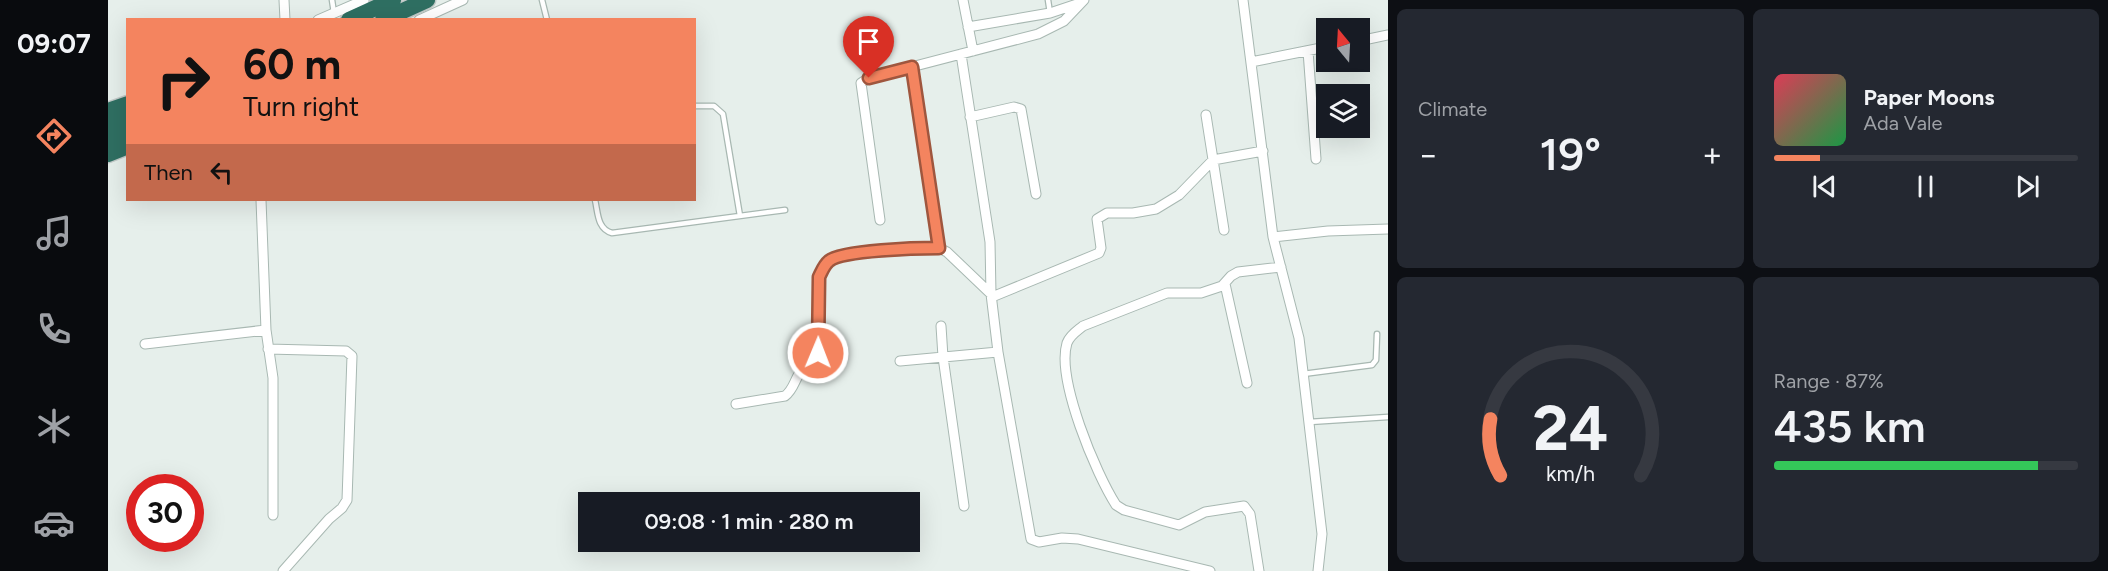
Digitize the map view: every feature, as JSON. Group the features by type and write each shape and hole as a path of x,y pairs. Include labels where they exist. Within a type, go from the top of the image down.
{"highway":[{"path":"342,16 393,0"},
{"path":"387,18 427,0"},
{"path":"108,111 126,105"},
{"path":"108,126 126,119"},
{"path":"108,141 126,134"},
{"path":"108,154 126,147"}],"street":[{"path":"284,0 285,18"},
{"path":"342,16 364,0"},
{"path":"423,18 463,0"},
{"path":"963,0 973,51"},
{"path":"1243,0 1273,237 1299,338 1322,534 1318,571"},
{"path":"968,27 1050,13 1082,2"},
{"path":"880,220 861,85 863,81 1049,30 1064,21 1082,2"},
{"path":"1370,39 1388,36"},
{"path":"1251,62 1316,49"},
{"path":"1308,51 1316,159"},
{"path":"961,54 990,242 991,296 1029,537 1032,541 1039,543 1062,538 1078,539 1210,571"},
{"path":"912,67 939,248"},
{"path":"970,117 1014,107 1021,109 1036,194"},
{"path":"1206,115 1224,230"},
{"path":"991,296 1099,253 1101,248 1096,224 1099,216 1107,213 1145,211 1163,206 1179,195 1213,160 1263,152"},
{"path":"261,201 266,330 273,378 273,515"},
{"path":"1273,237 1328,231 1388,229"},
{"path":"736,404 785,396 791,390 800,372 817,355 819,277 829,260 849,254 939,248 947,252 991,296"},
{"path":"1259,571 1250,514 1244,506 1205,512 1179,525 1124,510 1116,505 1075,413 1066,355 1068,342 1072,335 1083,326 1167,293 1196,293 1218,288 1238,272 1281,267"},
{"path":"1225,284 1247,383"},
{"path":"941,326 943,357 964,506"},
{"path":"145,344 266,330"},
{"path":"268,349 346,351 352,356 347,500 283,571"},
{"path":"900,361 999,352"}],"lane":[{"path":"332,0 342,16"},
{"path":"542,0 546,18"},
{"path":"1048,0 1050,13"},
{"path":"696,106 714,106 720,108 723,114 740,216"},
{"path":"595,201 601,226 612,233 785,210"},
{"path":"1303,374 1372,365 1376,360 1377,334"},
{"path":"1309,422 1388,417"}],"route":[{"path":"818,353 819,277 829,260 849,254 939,248 912,67 869,78"}]}
